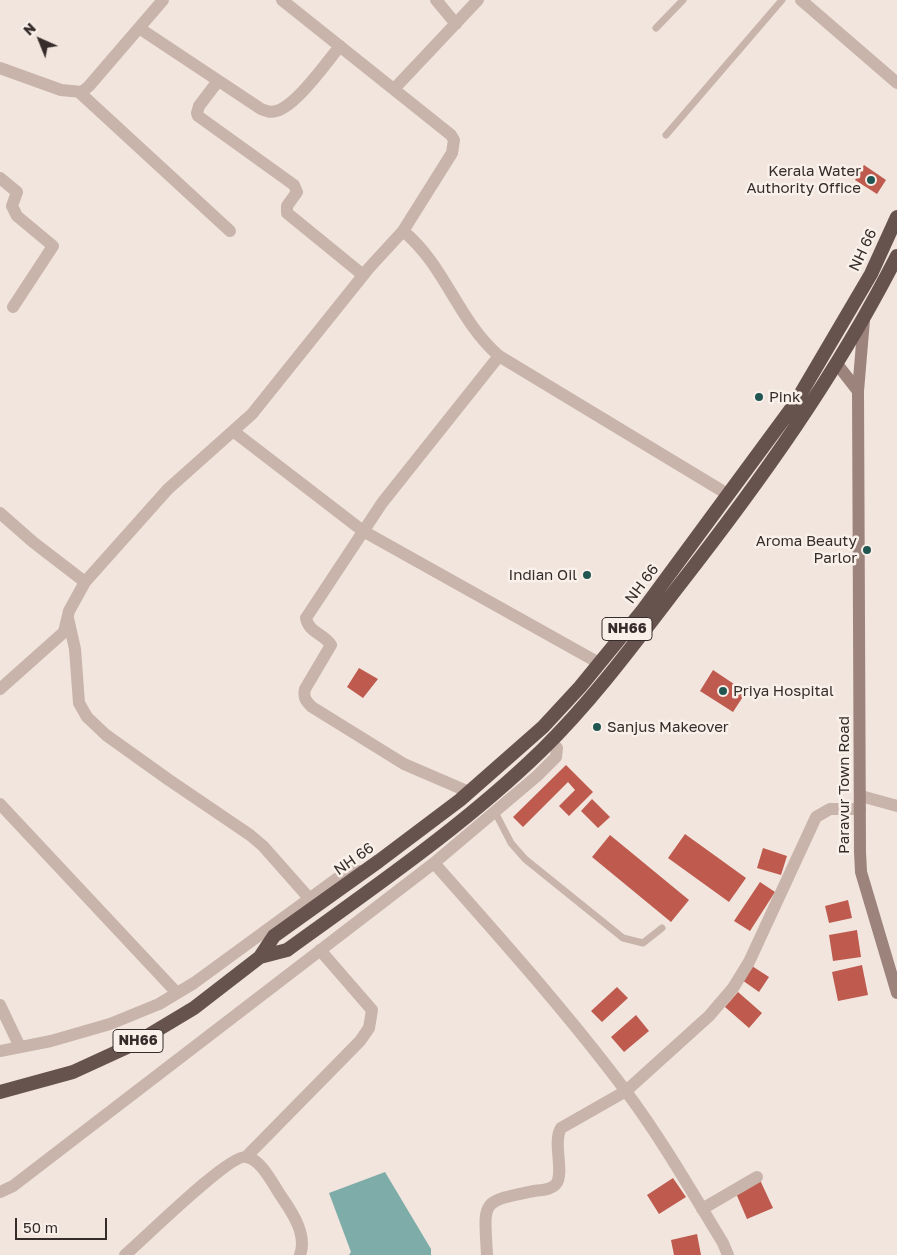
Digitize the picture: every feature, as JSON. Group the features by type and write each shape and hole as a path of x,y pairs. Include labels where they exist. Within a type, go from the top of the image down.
{"highway":[{"name":"NH 66","path":"0,1092 73,1072 134,1044 194,1008 260,958 274,936 365,871 469,792 543,727 643,610 794,404 871,274 897,216"},
{"name":"NH 66","path":"260,958 287,950 422,851 503,786 551,741 599,688 755,488 864,320 897,256"}],"main road":[{"name":"Paravur Town Road","path":"864,320 858,391 861,872 897,993"},
{"path":"837,364 858,391"}],"street":[{"path":"79,92 89,86 163,0"},
{"path":"0,689 62,634 68,616 85,582 168,489 252,414 364,275 403,231 449,158 454,140 449,134 282,0"},
{"path":"436,0 456,24"},
{"path":"394,90 478,0"},
{"path":"802,0 897,83"},
{"path":"139,28 261,109 277,111 294,100 340,46"},
{"path":"0,68 61,90 79,92 230,231"},
{"path":"218,81 199,106 198,116 294,185 297,192 287,206 287,213 364,275"},
{"path":"0,178 17,192 12,206 17,216 53,246 13,307"},
{"path":"403,231 423,249 477,334 499,356 729,495"},
{"path":"469,792 404,764 312,707 303,696 304,689 331,645 309,627 306,618 382,503 499,356"},
{"path":"234,431 363,531 599,663"},
{"path":"0,513 33,542 85,582"},
{"path":"68,616 75,649 79,704 88,717 106,735 250,835 263,846 309,898"},
{"path":"0,1192 13,1186 434,863 495,812 556,757 557,748 551,741"},
{"path":"487,1255 485,1216 489,1204 497,1199 547,1189 555,1185 558,1178 558,1140 562,1128 626,1091 709,1016 733,988 749,962 816,817 830,809 860,803 897,806"},
{"path":"0,804 177,993"},
{"path":"434,863 566,1014 626,1091 702,1209 723,1243 728,1255"},
{"path":"0,1051 110,1024 159,1004 349,871 365,871"},
{"path":"125,1255 153,1232 199,1187 230,1163 246,1156 360,1041 369,1028 372,1010 320,950"},
{"path":"0,1005 20,1047"},
{"path":"246,1156 259,1165 290,1209 301,1235 303,1245 300,1255"},
{"path":"702,1209 757,1177"}],"lane":[{"path":"656,28 682,0"},
{"path":"666,135 782,0"},
{"path":"495,812 511,843 525,859 624,938 643,943 662,928"}],"water":[{"path":"385,1172 431,1249 431,1255 349,1255 351,1252 329,1193"}],"building":[{"name":"Kerala Water Authority Office","path":"864,165 886,180 877,194 855,180"},
{"path":"359,668 378,679 363,698 347,687"},
{"name":"Priya Hospital","path":"713,670 746,692 733,712 700,691"},
{"path":"566,765 593,792 569,816 559,806 575,790 568,782 523,827 513,817"},
{"path":"592,799 610,817 598,828 581,811"},
{"path":"685,834 746,878 729,902 668,858"},
{"path":"610,835 689,900 671,922 592,857"},
{"path":"763,848 787,856 781,875 757,868"},
{"path":"760,882 775,892 750,931 734,921"},
{"path":"848,900 852,918 829,923 825,906"},
{"path":"857,930 861,957 833,961 829,935"},
{"path":"862,965 868,995 838,1001 832,972"},
{"path":"752,966 769,977 759,992 742,980"},
{"path":"617,987 628,998 602,1022 591,1011"},
{"path":"738,992 762,1013 749,1028 725,1007"},
{"path":"636,1015 649,1031 624,1052 611,1037"},
{"path":"673,1178 686,1197 659,1214 647,1195"},
{"path":"760,1180 773,1208 747,1219 735,1191"},
{"path":"697,1234 701,1255 674,1255 671,1240"}],"place":[{"name":"Kerala Water Authority Office","path":"871,180"},
{"name":"Pink","path":"759,397"},
{"name":"Aroma Beauty Parlor","path":"867,550"},
{"name":"Indian Oil","path":"587,575"},
{"name":"Priya Hospital","path":"723,691"},
{"name":"Sanjus Makeover","path":"597,727"}]}
